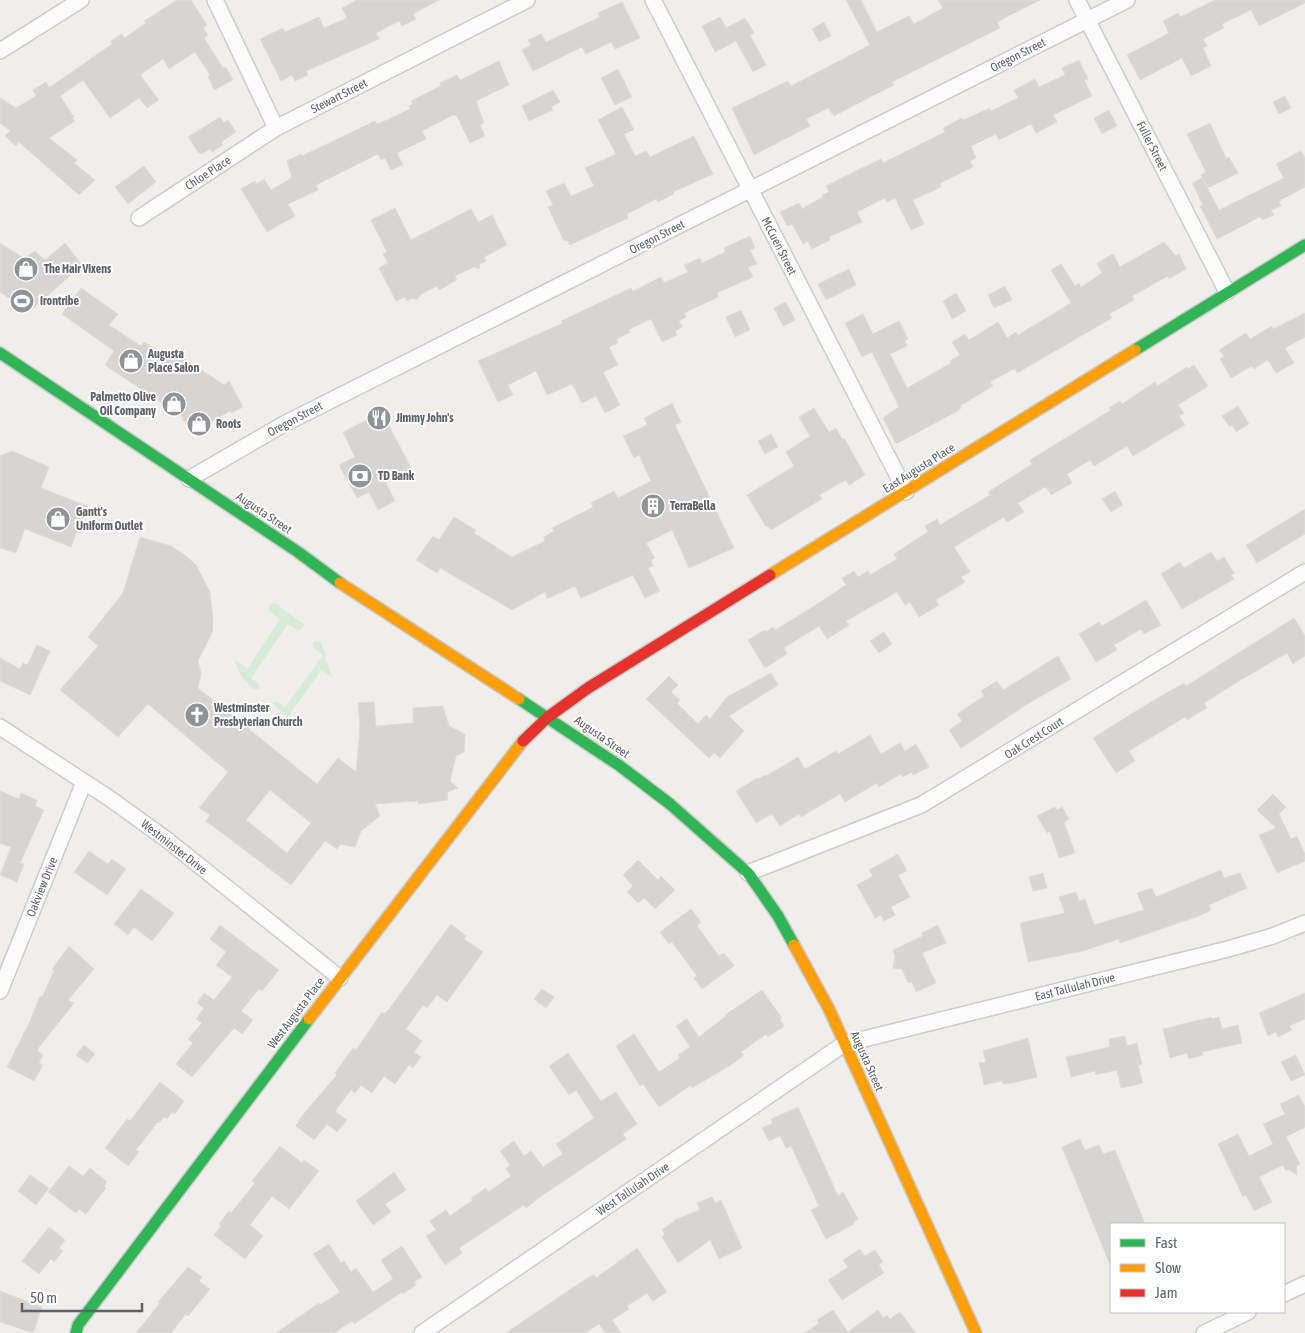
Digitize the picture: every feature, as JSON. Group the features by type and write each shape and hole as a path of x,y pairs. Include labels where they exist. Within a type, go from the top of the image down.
{"street":[{"path":"0,50 81,0"},
{"path":"215,0 276,128"},
{"name":"Stewart Street","path":"276,128 528,0"},
{"name":"McCuen Street","path":"653,0 906,492"},
{"name":"Fuller Street","path":"1076,0 1227,292"},
{"name":"Oregon Street","path":"189,479 284,424 1127,0"},
{"name":"Chloe Place","path":"139,218 276,128"},
{"name":"East Augusta Place","path":"548,716 588,688 1305,245"},
{"name":"Augusta Street","path":"0,353 342,584 548,716 670,804 748,873 778,916 829,1009 976,1333"},
{"name":"Oak Crest Court","path":"748,873 922,805 1305,572"},
{"name":"West Augusta Place","path":"76,1333 78,1325 340,978 528,734 548,716"},
{"name":"Westminster Drive","path":"0,727 84,782 166,840 340,978"},
{"name":"Oakview Drive","path":"0,991 84,782"},
{"name":"East Tallulah Drive","path":"844,1044 1228,949 1274,936 1305,923"},
{"name":"West Tallulah Drive","path":"422,1333 844,1044"},
{"path":"1285,1294 1305,1284"},
{"path":"1204,1333 1246,1313"}],"green space":[{"path":"275,603 305,625 299,631 288,624 251,678 260,685 259,689 253,689 241,676 235,661 248,668 280,619 269,611 269,605"},
{"path":"316,641 321,642 332,677 321,670 288,717 272,703 276,701 285,707 323,655 313,647 313,643"}],"building":[{"path":"177,0 191,0 207,25 203,28 208,35 204,38 223,68 226,67 233,80 214,90 208,76 210,75 195,52 169,69 163,59 140,75 159,100 147,108 139,98 110,118 83,80 60,96 75,121 49,138 77,160 74,163 95,180 79,195 19,142 16,146 5,136 10,131 0,123 0,98 16,108 36,96 33,90 46,82 49,87 53,85 112,44 111,41 121,34 125,38 146,23 144,21"},
{"path":"357,0 439,0 413,14 416,19 402,26 399,21 376,33 379,39 306,71 308,75 295,81 292,75 281,81 260,39 283,28 285,32 319,17 324,28 347,18 342,8"},
{"path":"846,0 861,0 877,32 909,16 914,24 943,8 938,0 1040,0 997,22 1000,28 892,82 894,85 834,116 828,108 806,119 810,126 754,155 732,108 788,81 791,86 870,45"},
{"path":"1215,0 1305,0 1305,3 1259,26 1251,10 1222,24 1224,28 1203,39 1207,46 1203,48 1211,66 1191,76 1182,58 1140,80 1127,55 1169,33 1163,21 1178,13 1180,17"},
{"path":"622,2 640,38 615,49 611,42 586,54 582,47 533,71 522,50 531,45 528,40 541,34 546,42 600,17 598,13"},
{"path":"720,17 726,28 745,18 754,33 750,35 766,65 753,72 736,41 715,52 702,26"},
{"path":"824,22 831,36 819,42 812,29"},
{"path":"1079,60 1088,79 1084,80 1092,96 1053,115 1057,122 1036,133 1031,124 999,140 996,134 971,146 976,158 970,161 973,167 940,183 941,187 913,200 924,224 911,230 895,198 887,202 885,198 857,212 862,222 829,237 830,240 812,249 808,241 803,244 792,224 787,226 780,212 799,203 802,209 829,192 826,186 881,159 883,163 945,132 943,128 962,118 963,120 990,108 991,111 1018,98 1014,90 1035,79 1039,87 1065,75 1062,68"},
{"path":"499,61 509,85 476,101 484,123 480,125 485,136 470,143 457,116 453,115 422,131 426,139 397,153 403,165 391,170 385,158 381,160 378,154 316,185 318,190 288,204 295,216 267,232 241,189 255,181 256,184 264,179 271,190 292,178 287,161 301,154 302,156 375,121 377,124 387,120 410,109 409,106 413,104 411,101 441,86 440,83 457,75 460,80"},
{"path":"618,69 632,97 615,105 601,78"},
{"path":"553,90 560,102 551,107 553,110 529,121 522,106"},
{"path":"1285,96 1291,108 1279,114 1273,102"},
{"path":"622,107 634,130 624,134 635,156 646,151 650,157 694,136 713,174 673,192 674,194 658,202 656,199 627,214 628,218 570,245 567,240 564,241 548,207 553,205 546,191 564,183 571,196 594,186 585,168 616,154 598,120"},
{"path":"1109,110 1117,126 1102,134 1094,118"},
{"path":"220,117 224,123 228,120 236,132 221,142 223,145 212,152 210,149 202,154 199,153 188,137"},
{"path":"1210,123 1226,158 1229,157 1238,173 1208,188 1201,175 1206,172 1187,134"},
{"path":"1301,151 1305,158 1305,187 1279,201 1281,206 1271,210 1274,215 1262,220 1260,217 1217,239 1200,206 1203,205 1192,183 1202,178 1219,210 1284,178 1276,164"},
{"path":"144,166 156,182 128,204 115,187"},
{"path":"395,208 411,240 471,209 478,222 492,215 507,245 484,257 486,261 480,264 479,269 474,267 455,276 457,280 439,290 437,286 420,295 417,300 413,298 407,301 405,297 396,301 379,268 388,263 383,254 387,252 371,220"},
{"path":"750,236 755,248 750,250 757,264 748,267 753,277 717,293 718,297 684,313 686,317 679,321 682,327 675,331 677,335 662,342 651,319 628,330 630,332 617,339 618,343 609,347 618,365 603,372 620,405 605,413 596,396 582,403 572,384 547,395 536,371 508,385 513,395 498,402 478,361 563,323 561,321 631,288 633,291 661,277 664,283 688,272 684,265 700,258 702,263 725,252 724,248"},
{"path":"1164,242 1176,256 1179,254 1186,269 1169,279 1168,276 1132,296 1134,300 1109,314 1112,318 1017,373 1015,369 1012,370 990,382 993,386 960,406 961,408 956,412 896,444 883,418 899,407 872,352 862,357 845,323 863,314 873,334 899,321 908,339 905,341 907,346 890,354 907,388 951,363 950,361 960,355 952,342 965,334 969,340 998,322 1007,338 1016,332 1018,335 1071,303 1051,270 1061,264 1075,286 1079,283 1081,287 1102,273 1097,263 1113,254 1120,267"},
{"path":"0,243 24,258 35,251 45,260 65,243 82,265 29,312 0,292"},
{"path":"849,269 856,285 826,300 818,284"},
{"path":"1005,286 1012,300 994,308 988,295"},
{"path":"81,288 118,314 109,325 141,346 144,342 170,358 174,352 224,385 229,381 243,407 232,413 230,411 197,430 182,419 184,418 105,365 114,351 62,314"},
{"path":"956,293 966,311 952,319 943,301"},
{"path":"786,302 795,320 783,326 774,308"},
{"path":"741,310 750,330 735,337 726,317"},
{"path":"1305,313 1305,337 1285,348 1294,363 1276,373 1268,360 1254,369 1252,366 1231,378 1220,359 1224,356 1219,350 1246,333 1250,339 1272,326 1273,329"},
{"path":"1194,365 1208,386 1178,405 1184,413 1179,416 1185,425 1133,456 1127,446 1094,466 1090,460 1067,474 1072,483 1051,495 1046,487 1043,488 1018,503 1024,512 1007,522 1004,517 954,547 970,572 961,577 965,582 936,600 939,605 919,617 910,602 905,605 897,592 846,621 849,625 827,639 819,626 784,648 787,654 765,668 748,640 773,627 775,630 808,610 846,585 842,578 854,571 858,577 868,571 870,575 897,559 894,554 928,532 925,526 937,519 940,525 990,495 988,492 1032,464 1030,460 1111,410 1109,408 1120,401 1122,404 1155,382 1157,386 1187,367 1188,369"},
{"name":"TerraBella","path":"672,403 681,422 675,425 734,548 689,568 672,530 646,543 655,558 651,560 653,566 648,568 660,591 645,598 633,575 581,598 575,586 547,599 545,592 512,610 440,568 437,573 416,560 433,536 439,540 454,517 476,530 474,533 512,557 545,541 544,537 554,531 552,528 593,507 591,503 614,491 618,498 651,481 639,455 634,458 623,436 647,425 644,418"},
{"path":"1238,406 1249,424 1236,432 1232,425 1230,427 1222,416"},
{"path":"814,408 829,432 836,428 842,439 844,438 865,475 849,485 846,480 819,495 822,499 771,530 768,526 766,527 747,495 794,466 786,452 810,436 799,417"},
{"path":"382,412 412,470 386,483 395,501 378,510 369,492 357,498 339,465 355,457 343,432"},
{"path":"771,434 778,447 765,454 758,441"},
{"path":"12,451 49,467 41,488 87,506 71,547 25,529 16,553 0,548 0,456"},
{"path":"1115,491 1123,505 1111,512 1102,499"},
{"path":"1305,509 1305,534 1257,563 1246,545"},
{"name":"Westminster Presbyterian Church","path":"140,537 171,546 196,565 210,592 213,620 212,633 198,661 201,674 198,688 317,784 338,758 356,772 360,727 358,703 374,702 376,726 413,723 413,708 443,706 449,726 465,734 464,752 456,756 450,781 458,788 447,792 448,800 418,804 418,801 375,804 380,816 361,831 355,847 341,844 337,849 325,841 291,885 206,821 210,815 199,808 228,772 148,704 118,737 60,690 98,646 88,637 123,593","holes":["270,790 311,823 287,853 246,820"]},
{"path":"1211,552 1217,561 1224,557 1234,573 1231,575 1234,579 1182,609 1161,574 1180,562 1184,568"},
{"path":"1146,600 1161,625 1144,634 1141,629 1114,645 1117,650 1096,662 1079,634 1099,622 1102,626"},
{"path":"1294,618 1305,636 1305,656 1293,664 1287,653 1239,681 1204,703 1207,708 1187,720 1185,717 1129,751 1135,761 1116,773 1093,738 1184,683 1186,686"},
{"path":"884,632 892,644 879,653 870,641"},
{"path":"37,645 50,651 30,695 0,681 0,658 20,669 23,663 27,665"},
{"path":"1058,656 1071,679 1029,703 961,748 949,730 962,721 957,714 984,696 981,691 997,681 1003,690"},
{"path":"771,673 778,685 729,716 744,731 720,758 714,753 709,758 646,699 669,676 678,685 671,692 680,700 677,703 698,724 706,715 710,719 727,697"},
{"path":"870,735 881,754 900,743 905,751 916,744 929,767 913,775 912,772 903,777 901,774 879,787 877,783 845,802 840,794 801,817 799,814 780,826 772,814 756,823 736,791 798,757 805,769 836,751 838,754"},
{"path":"0,791 19,799 21,793 37,800 35,806 44,810 20,863 24,864 17,882 0,875 11,847 0,843"},
{"path":"1273,794 1286,807 1279,814 1291,839 1297,836 1305,854 1305,861 1277,873 1259,835 1276,828 1257,810"},
{"path":"1055,807 1057,810 1062,807 1069,819 1064,822 1075,853 1059,858 1050,831 1047,833 1037,816"},
{"path":"89,851 108,864 112,859 126,869 107,895 74,872"},
{"path":"898,854 907,871 898,875 910,897 891,907 895,915 884,921 881,915 875,918 857,885 873,876 869,870"},
{"path":"638,860 658,880 661,876 675,890 655,909 644,898 638,903 627,892 633,886 623,875"},
{"path":"1221,870 1224,878 1240,873 1247,888 1209,905 1211,910 1199,916 1120,943 1119,939 1083,951 1028,962 1020,923 1065,913 1059,897 1076,892 1079,901 1085,899 1094,925 1144,910 1137,893 1152,888 1156,897"},
{"path":"1043,873 1047,888 1033,891 1029,877"},
{"path":"141,889 174,913 152,941 134,927 128,935 114,924"},
{"path":"691,909 701,922 697,926 719,956 724,953 734,966 702,989 694,978 697,976 672,942 669,944 660,932"},
{"path":"451,924 466,936 464,939 483,952 447,1002 437,995 427,1008 423,1005 406,1029 422,1041 414,1052 421,1057 413,1068 409,1065 395,1084 384,1076 372,1093 361,1085 355,1093 351,1090 335,1111 347,1120 337,1132 327,1124 314,1140 296,1126 301,1117 337,1075 335,1073 353,1048 356,1050 382,1012 384,1014 390,1008"},
{"path":"220,925 279,970 262,991 259,989 241,1011 253,1020 242,1034 234,1028 192,1077 176,1064 193,1043 188,1039 202,1023 196,1019 204,1008 197,1003 204,993 214,1000 232,977 216,965 226,952 210,939"},
{"path":"938,925 946,943 922,953 936,983 916,992 912,982 908,983 902,969 893,968 895,956 893,950 923,936 922,933"},
{"path":"69,946 94,969 68,1000 74,1003 37,1050 43,1055 39,1063 43,1065 34,1081 7,1067 31,1019 40,996 42,997 54,971 52,969"},
{"path":"542,989 554,997 546,1008 534,999"},
{"path":"762,990 782,1018 780,1020 784,1026 768,1037 766,1034 741,1052 744,1055 731,1065 692,1088 691,1085 659,1107 643,1084 640,1086 616,1046 634,1034 659,1072 680,1058 678,1055 690,1047 676,1026 687,1019 699,1037 725,1015"},
{"path":"1305,993 1305,1019 1289,1026 1292,1030 1278,1037 1276,1032 1268,1036 1259,1013"},
{"path":"1211,1017 1212,1019 1219,1017 1222,1029 1238,1025 1242,1043 1202,1052 1203,1055 1189,1059 1187,1053 1170,1058 1163,1029"},
{"path":"1125,1036 1127,1046 1137,1043 1142,1064 1138,1065 1143,1083 1121,1088 1117,1070 1096,1075 1095,1071 1071,1077 1066,1057 1110,1047 1109,1039"},
{"path":"1028,1038 1037,1077 1013,1083 1003,1084 1002,1081 984,1085 979,1063 986,1062 983,1051"},
{"path":"84,1045 95,1054 87,1063 76,1055"},
{"path":"568,1053 601,1101 616,1092 637,1124 623,1134 626,1139 526,1208 524,1205 459,1248 462,1253 445,1265 426,1236 436,1230 430,1221 446,1210 450,1216 486,1188 488,1192 511,1176 506,1169 510,1165 500,1151 514,1141 524,1156 531,1151 543,1167 563,1154 556,1144 594,1118 576,1090 569,1095 549,1066"},
{"path":"1296,1055 1305,1075 1291,1081 1281,1062"},
{"path":"160,1082 184,1101 175,1114 172,1112 167,1119 164,1117 158,1122 136,1150 139,1152 128,1166 105,1148 127,1119 130,1121"},
{"path":"1299,1095 1305,1107 1305,1127 1286,1137 1300,1164 1296,1166 1297,1175 1288,1169 1286,1171 1283,1165 1259,1177 1272,1202 1254,1211 1246,1195 1243,1197 1218,1144 1238,1134 1249,1156 1273,1144 1263,1124 1285,1114 1280,1104"},
{"path":"798,1107 838,1196 843,1192 858,1219 853,1222 854,1224 826,1239 811,1210 819,1206 791,1146 786,1148 780,1136 769,1141 762,1128 773,1123 771,1119"},
{"path":"1080,1139 1085,1150 1099,1145 1103,1154 1115,1150 1145,1223 1110,1223 1110,1265 1062,1147"},
{"path":"280,1146 302,1163 304,1160 319,1171 289,1209 272,1196 250,1225 263,1236 245,1259 214,1235 221,1226 219,1224 229,1211 231,1213 255,1183 252,1181"},
{"path":"69,1166 83,1176 90,1168 107,1182 104,1186 106,1188 86,1214 79,1209 76,1213 48,1192"},
{"path":"394,1172 406,1190 385,1204 391,1212 373,1225 356,1201"},
{"path":"30,1175 49,1188 36,1205 18,1191"},
{"path":"712,1197 715,1203 721,1200 742,1248 719,1259 710,1240 678,1263 662,1237 665,1234 662,1230 677,1219 700,1210 697,1203"},
{"path":"49,1227 65,1240 59,1248 63,1251 54,1262 51,1259 39,1274 22,1261"},
{"path":"329,1244 341,1263 344,1261 351,1272 356,1268 373,1292 393,1279 381,1260 402,1246 422,1277 414,1282 416,1285 403,1294 402,1292 354,1324 352,1321 334,1333 276,1333 319,1303 320,1305 340,1292 313,1254"},
{"path":"637,1248 667,1292 653,1301 647,1293 627,1306 629,1309 612,1320 621,1333 605,1333 599,1324 585,1333 506,1333 587,1278 594,1275 596,1278"},
{"path":"860,1249 865,1256 875,1250 883,1262 879,1265 884,1273 842,1300 828,1280 848,1267 843,1260"},
{"path":"188,1267 202,1277 199,1281 210,1289 171,1333 136,1333 160,1303 158,1302"},
{"path":"0,1291 42,1307 33,1333 0,1322"},
{"path":"833,1310 848,1332 878,1310 883,1318 887,1315 890,1319 900,1312 916,1333 805,1333 819,1323 817,1320"}],"traffic: fast":[{"path":"1135,350 1305,245"},
{"path":"0,353 298,552 340,583"},
{"path":"519,699 620,766 670,804 748,873 778,916 794,945"},
{"path":"76,1333 78,1325 309,1019"}],"traffic: slow":[{"path":"770,575 1135,350"},
{"path":"340,583 519,699"},
{"path":"309,1019 523,741"},
{"path":"794,945 829,1009 976,1333"}],"traffic: jam":[{"path":"523,741 548,717 588,688 770,575"}],"place":[{"name":"The Hair Vixens","path":"26,269"},
{"name":"Irontribe","path":"22,301"},
{"name":"Augusta Place Salon","path":"131,361"},
{"name":"Palmetto Olive Oil Company","path":"174,404"},
{"name":"Jimmy John's","path":"379,418"},
{"name":"Roots","path":"199,424"},
{"name":"TD Bank","path":"360,476"},
{"name":"TerraBella","path":"653,506"},
{"name":"Gantt's Uniform Outlet","path":"58,519"},
{"name":"Westminster Presbyterian Church","path":"197,715"}]}
